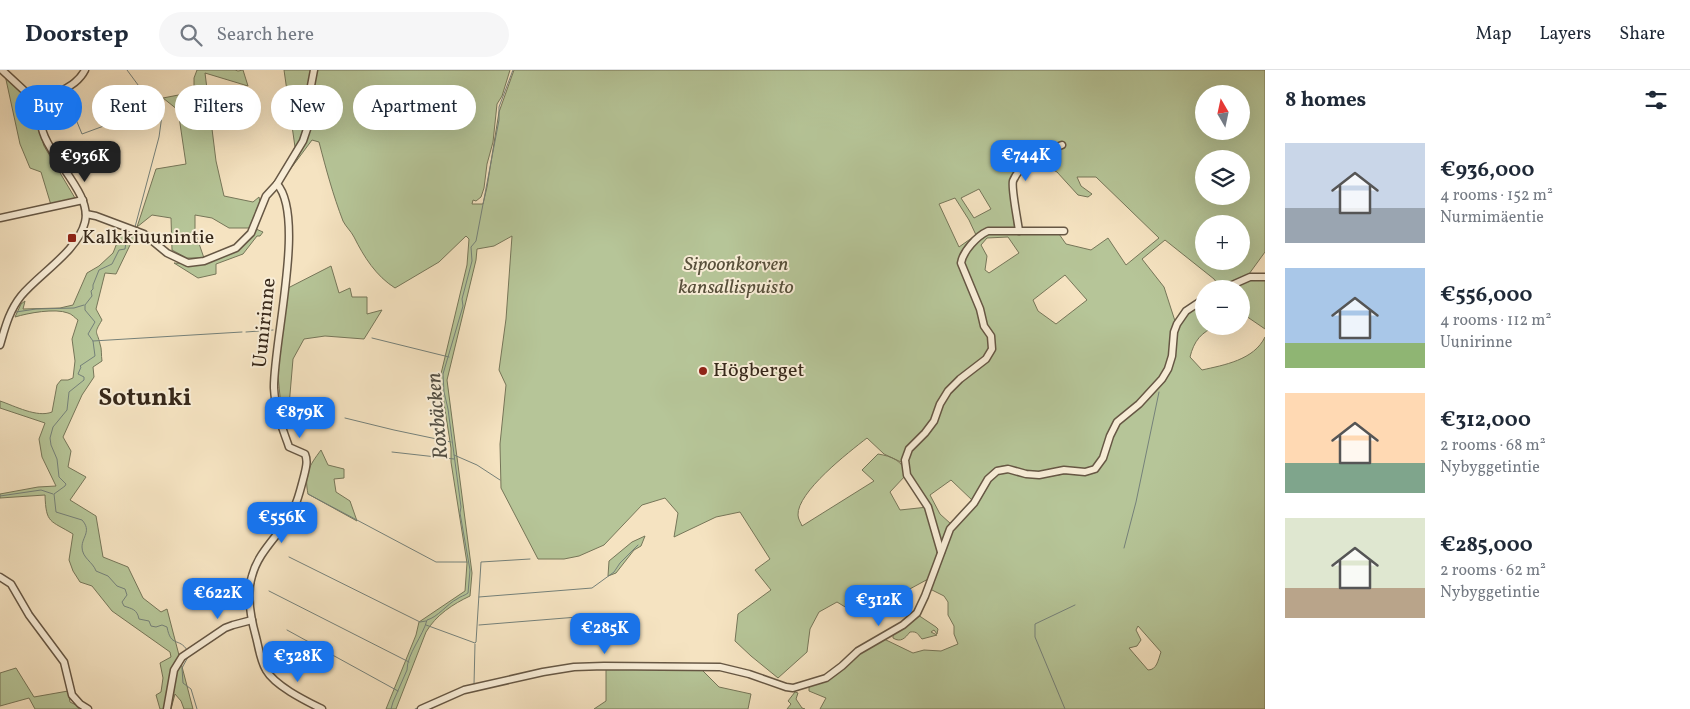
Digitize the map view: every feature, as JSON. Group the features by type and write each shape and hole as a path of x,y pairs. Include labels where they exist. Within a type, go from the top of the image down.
{"street":[{"path":"2,70 18,85"},
{"path":"71,85 78,81 85,70"},
{"path":"86,214 144,234 176,258 188,262 196,262 225,254 243,242 256,223 261,204 277,184 303,141 306,133 314,70"},
{"path":"0,345 6,324 15,304 25,291 65,253 84,227 86,214 83,200 43,130"},
{"path":"1019,231 1013,182 1021,168 1035,158 1062,145"},
{"name":"Uunirinne","path":"277,184 286,199 288,249 284,299 276,353 275,397 277,414 289,447 304,454 307,464 295,507 289,518 265,548 252,575 250,591 252,620 263,663 268,673 295,694 322,709"},
{"path":"0,218 83,200"},
{"path":"941,552 928,507 907,475 905,460 909,449 918,442 934,421 940,404 948,391 986,359 992,349 992,336 984,326 978,303 962,266 962,258 979,236 988,231 1064,231"},
{"path":"1242,280 1250,276 1265,277"},
{"path":"421,709 455,693 474,687 574,667 720,667 749,674 786,687 799,688 834,674 858,651 902,626 917,612 925,596 950,529 974,503 988,479 997,471 1008,469 1039,475 1064,470 1085,472 1095,469 1103,458 1117,422 1139,404 1162,379 1168,369 1172,356 1174,332 1177,324 1186,311 1195,305"},
{"path":"0,577 11,584 29,615 64,662 72,695 75,700 88,709"},
{"path":"167,709 174,670 185,654 226,628 252,620"}],"green space":[{"path":"197,70 243,70 248,85 205,73 206,85 194,85"},
{"name":"Sipoonkorven kansallispuisto","path":"284,70 510,70 502,96 497,104 493,142 487,164 484,188 481,197 476,201 473,200 472,204 483,204 499,112 514,70 1265,70 1265,252 1249,274 1236,280 1215,280 1203,270 1250,270 1250,215 1195,215 1195,264 1165,240 1142,259 1164,287 1175,321 1167,363 1152,387 1117,418 1112,425 1099,461 1095,466 1090,469 1059,472 1036,472 1007,466 998,467 987,475 973,501 951,480 930,495 940,514 951,524 947,528 940,545 928,507 939,548 930,578 860,616 837,602 819,612 810,629 807,652 778,678 735,641 738,614 771,590 755,570 770,559 740,512 716,517 674,537 678,513 665,498 642,505 604,545 579,556 564,559 538,559 501,488 500,444 506,385 499,370 506,319 512,236 494,246 477,249 447,380 472,573 470,596 445,611 430,626 396,709 386,709 416,635 419,622 465,591 467,563 440,378 467,265 469,239 466,236 439,262 395,288 382,278 371,265 343,221 319,142 312,140 283,179 280,178 295,147 293,130 343,130 343,85 286,85","holes":["1031,158 1057,172 1078,195 1088,197 1092,194 1081,186 1077,177 1096,177 1159,238 1126,265 1108,238 1091,250 1066,244 1059,234 1015,233 1010,182","979,189 991,209 974,218 961,198","955,198 976,235 959,247 939,204","1008,237 1019,253 989,273 985,270 987,256 981,245 987,238","1065,275 1087,300 1056,324 1038,311 1033,300","867,438 884,454 901,462 928,507 900,510 890,492 906,475 905,470 896,460 878,454 862,470 874,481 802,526 798,515 806,495 815,484 837,462"]},
{"path":"5,75 15,85 15,121"},
{"path":"175,96 175,108 165,100 165,98"},
{"path":"17,130 39,130 44,146 75,198 51,205 41,172 30,168 20,144"},
{"path":"181,130 212,130 216,161 224,196 253,202 259,197 260,202 250,228 229,228 212,218 195,215 195,232 204,258 187,258 172,250 171,218 152,215 137,227 156,169 186,164"},
{"path":"256,229 263,232 260,236 257,236 243,254 216,264 216,274 198,278 174,263 197,264 210,262 235,247"},
{"path":"121,233 137,237 131,243 116,274 105,273 96,309 102,320 96,332 101,348 102,361 93,367 94,377 82,395 63,437 71,451 68,467 86,477 70,500 96,516 103,557 128,567 143,598 161,612 167,609 193,709 184,709 181,701 175,694 171,709 160,709 156,695 161,692 163,678 160,663 171,657 170,652 112,611 92,586 80,582 69,560 73,534 54,523 48,516 45,495 0,498 0,494 38,487 56,486 42,457 39,439 45,423 0,408 0,401 40,414 52,412 57,385 61,380 73,378 75,361 72,339 78,320 72,315 49,311 15,317 21,304 25,301 23,309 60,308 73,305 87,273 99,266 113,253"},
{"path":"331,266 339,293 350,288 352,297 367,297 367,314 382,310 364,339 325,336 304,339 293,359 289,406 281,406 277,366 288,288"},
{"path":"1250,279 1265,280 1265,329 1250,319 1250,280 1248,280"},
{"path":"1195,309 1195,335 1201,335 1190,357 1202,370 1229,363 1246,356 1260,345 1265,337 1265,709 820,709 826,698 809,691 809,687 835,676 864,650 884,639 913,653 924,650 941,651 958,644 954,634 954,626 948,615 948,602 944,596 930,589 952,531 977,505 991,481 998,474 1008,472 1039,478 1064,474 1085,475 1097,472 1106,459 1112,437 1120,424 1141,406 1165,380 1173,363 1179,325","holes":["1138,626 1161,652 1158,661 1151,670 1148,670 1129,648 1137,646 1141,640 1136,630"]},
{"path":"321,450 328,465 344,469 344,478 334,479 336,492 350,501 357,521 308,494 308,470"},
{"path":"645,536 641,546 634,550 616,573 608,576 609,561 632,542"},
{"path":"918,615 938,629 937,634 934,630 931,632 937,635 922,639 916,633 910,632 901,640 893,638 893,634"},
{"path":"16,668 34,697 68,691 70,702 78,706 79,709 35,709 29,698 0,706 0,673"},
{"path":"606,668 702,670 719,687 751,694 748,709 594,709 606,701"},
{"path":"795,692 798,693 796,699 802,708 805,709 787,709 791,704 788,701"}],"waterway":[{"path":"127,70 144,93 163,108 159,137 135,227"},
{"name":"Roxbäcken","path":"391,709 407,670 412,651 427,620 453,601 468,593 470,570 460,513 461,507 443,374 463,306 462,299 472,261 471,247 476,241 499,120 499,107 513,70"},
{"path":"80,130 82,134 93,130"},
{"path":"133,233 130,241 126,242 125,249 119,250 112,264 99,270 91,291 92,296 85,305 85,310 95,322 88,334 93,341 95,356 80,366 78,374 84,377 84,380 69,392 67,410 53,427 50,438 57,459 59,477 66,484 54,494 56,512 82,520 85,524 86,531 82,543 82,551 96,571 108,576 117,586 125,589 127,595 122,602 124,606 135,611 139,619 149,621 151,626 162,625 167,627 171,638 187,650"},
{"path":"16,312 36,309 74,308 84,305"},
{"path":"246,332 273,330"},
{"path":"93,341 242,332"},
{"path":"372,338 449,357"},
{"path":"1124,548 1136,502 1159,392"},
{"path":"345,418 451,442"},
{"path":"392,452 454,459"},
{"path":"454,455 477,465 500,480"},
{"path":"0,496 41,490 53,494"},
{"path":"308,494 436,562 467,562"},
{"path":"479,597 592,588 614,572 638,545"},
{"path":"289,557 420,622 426,621"},
{"path":"426,625 475,643 481,562 530,559"},
{"path":"269,591 409,662"},
{"path":"1065,709 1035,637 1035,624 1075,605"},
{"path":"479,625 599,614 611,617 622,624"},
{"path":"287,630 398,691"},
{"path":"474,685 475,644"},
{"path":"188,657 182,668 183,683 191,689 197,709"},
{"path":"434,700 456,690"},
{"path":"415,709 420,707"}],"place":[{"name":"Kalkkiuunintie","path":"72,238"},
{"name":"Högberget","path":"703,371"}],"district":[{"name":"Sotunki","path":"145,398"}]}
